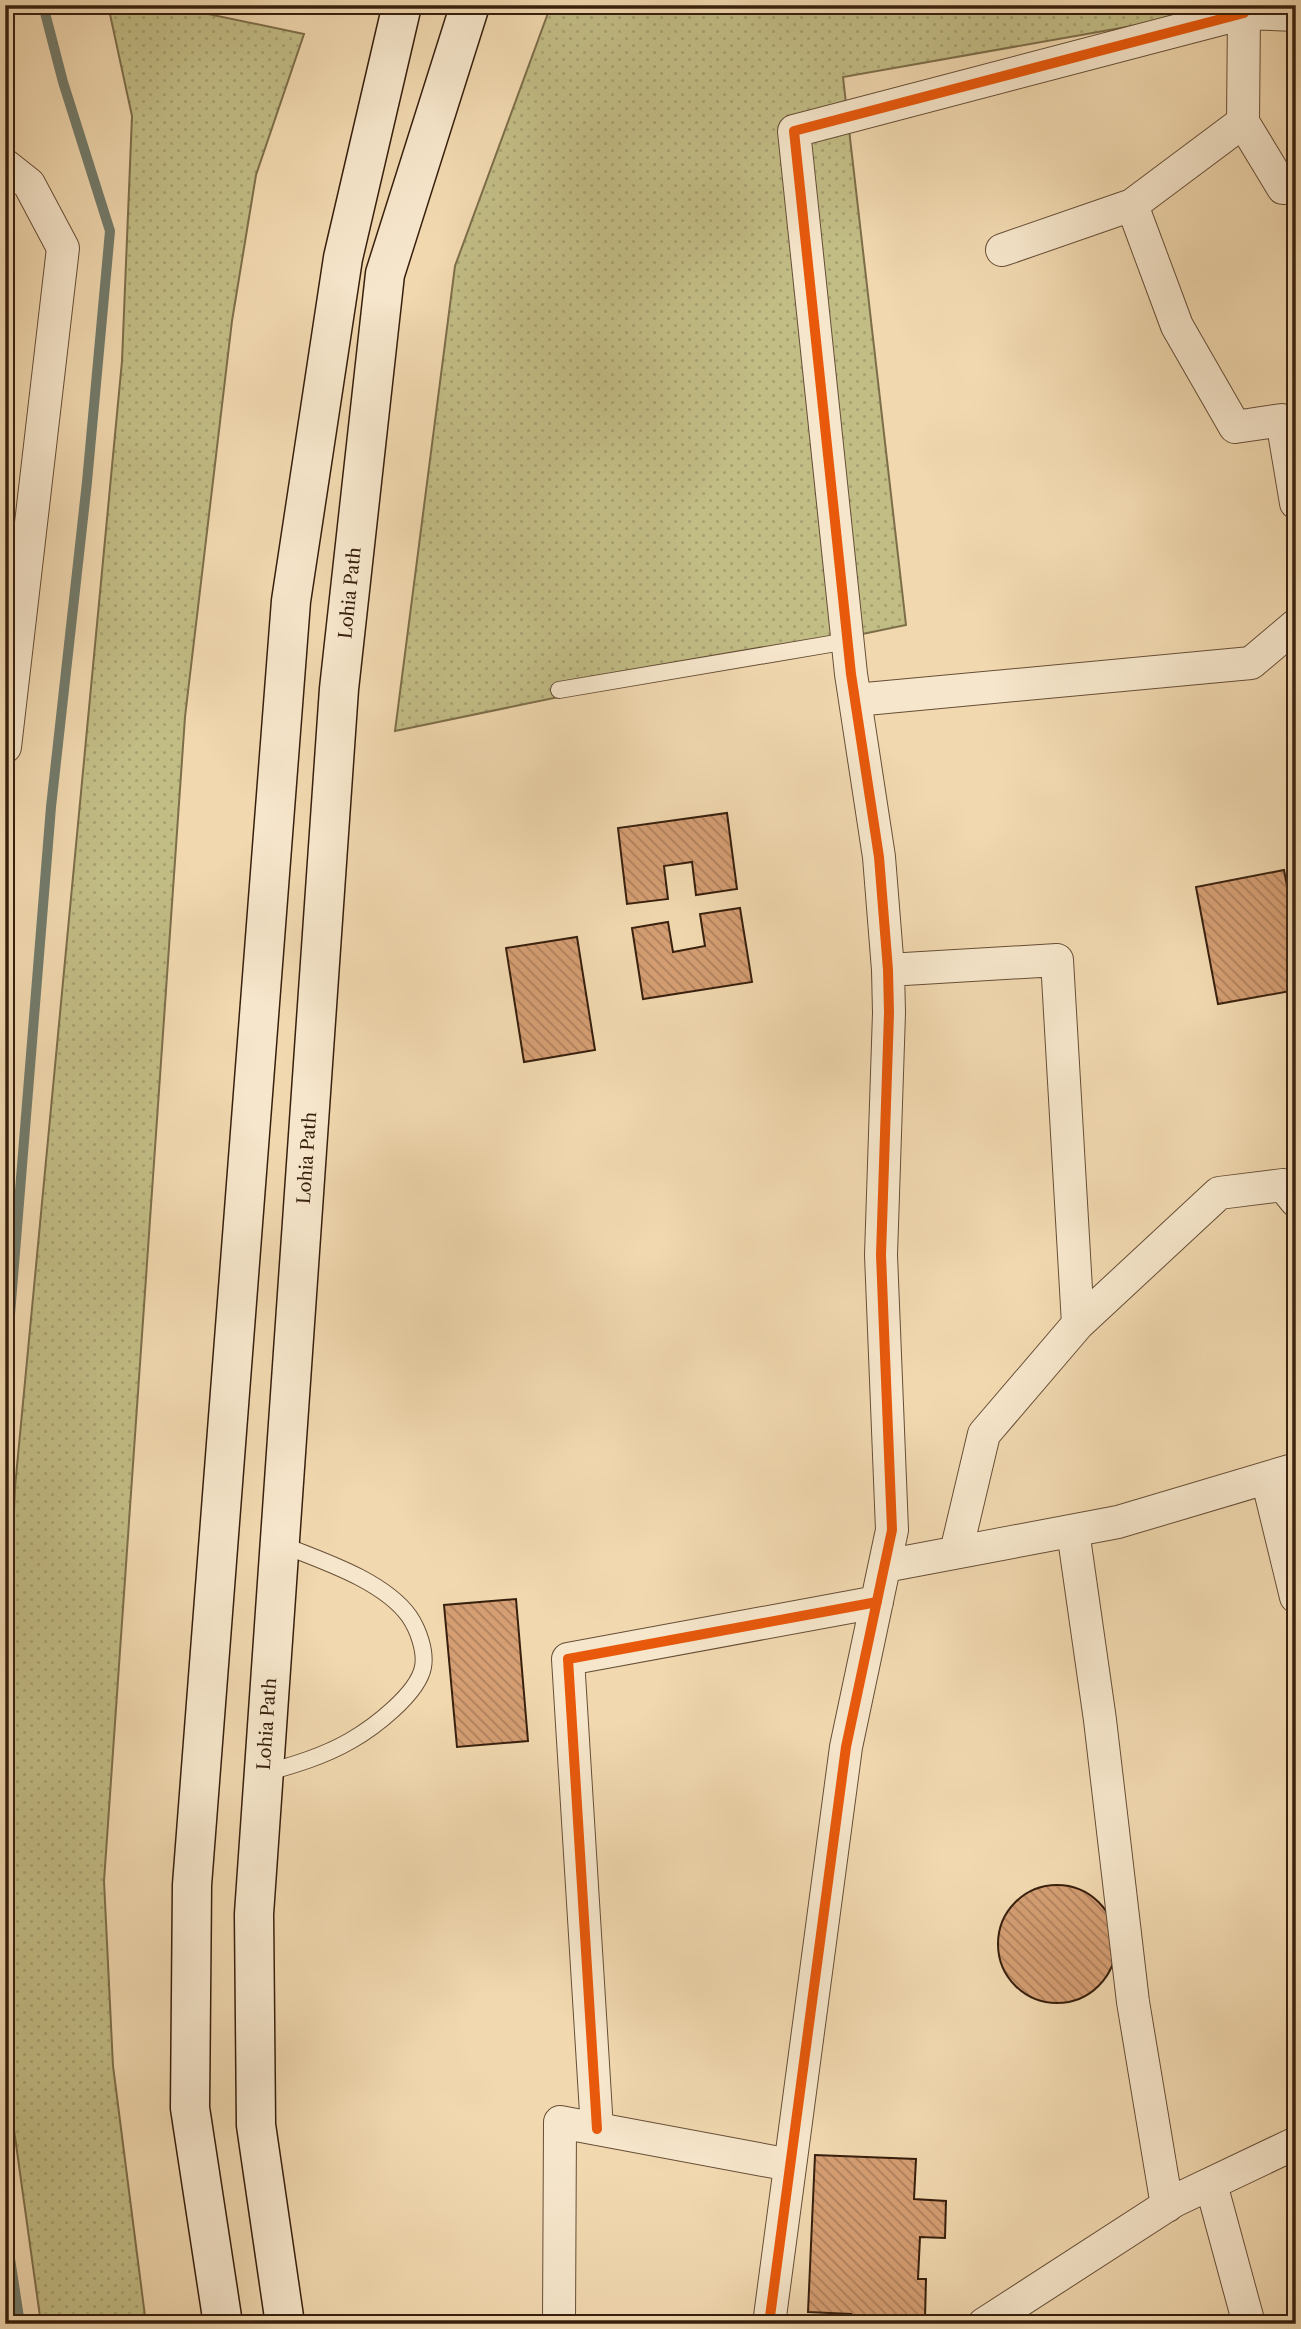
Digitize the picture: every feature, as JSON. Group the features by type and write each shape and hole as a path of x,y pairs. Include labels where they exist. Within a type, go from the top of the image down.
{"main road":[{"path":"223,2324 191,2108 192,1885 197,1816 291,601 343,258 402,5"},
{"name":"Lohia Path","path":"285,2324 256,2126 254,1914 340,689 385,274 470,5"}],"street":[{"path":"769,2324 846,1747 892,1530 881,1255 888,970 879,857 848,641 794,131 1244,13 1296,15"},
{"path":"1244,13 1243,122 1283,188 1296,188"},
{"path":"1002,250 1132,205 1243,122"},
{"path":"5,165 29,184 63,248 18,524 5,747"},
{"path":"1132,205 1177,326 1235,427 1282,420 1296,503"},
{"path":"855,700 1251,663 1296,625"},
{"path":"888,970 1057,960 1078,1324"},
{"path":"956,1552 984,1434 1078,1324 1219,1193 1283,1185 1296,1201"},
{"path":"885,1566 1118,1522 1282,1474 1296,1597"},
{"path":"1073,1531 1100,1720 1133,2002 1167,2206"},
{"path":"597,2129 568,1659 877,1602"},
{"path":"559,2324 560,2122 790,2165"},
{"path":"984,2324 1167,2206 1296,2143"},
{"path":"1211,2184 1249,2324"}],"lane":[{"path":"559,690 848,641"},
{"path":"264,1774 304,1762 349,1742 399,1704 416,1683 424,1665 419,1635 408,1615 394,1601 373,1586 323,1561 280,1545"}],"shaded area":[{"path":"108,5 165,5 304,34 256,175 232,321 185,717 104,1881 113,2066 146,2324 41,2324 5,2065 5,1737 15,1487 122,361 132,116"},
{"path":"551,5 1251,5 843,77 906,625 395,731 455,266"}],"building":[{"path":"727,813 737,889 696,895 692,862 664,866 668,899 627,904 618,828"},
{"path":"1284,870 1296,933 1296,990 1218,1004 1196,887"},
{"path":"740,908 752,982 643,999 632,928 668,922 673,952 705,946 700,914"},
{"path":"577,937 595,1050 524,1062 506,948"},
{"path":"516,1599 528,1741 457,1747 444,1605"},
{"path":"1057,1885 1090,1895 1106,1911 1116,1944 1106,1977 1090,1993 1057,2003 1024,1993 1008,1977 998,1944 1008,1911 1024,1895"},
{"path":"815,2155 916,2159 914,2199 946,2201 945,2238 920,2237 918,2279 926,2279 925,2318 904,2317 904,2324 851,2324 851,2314 808,2312"}],"waterway":[{"path":"5,1376 51,807 87,482 110,231 63,82 43,5"},
{"path":"5,2226 20,2324"}],"cycle path":[{"path":"769,2324 846,1747 892,1530 881,1255 888,970 879,857 851,674 794,131 1244,13"},
{"path":"597,2129 568,1659 877,1602"}]}
